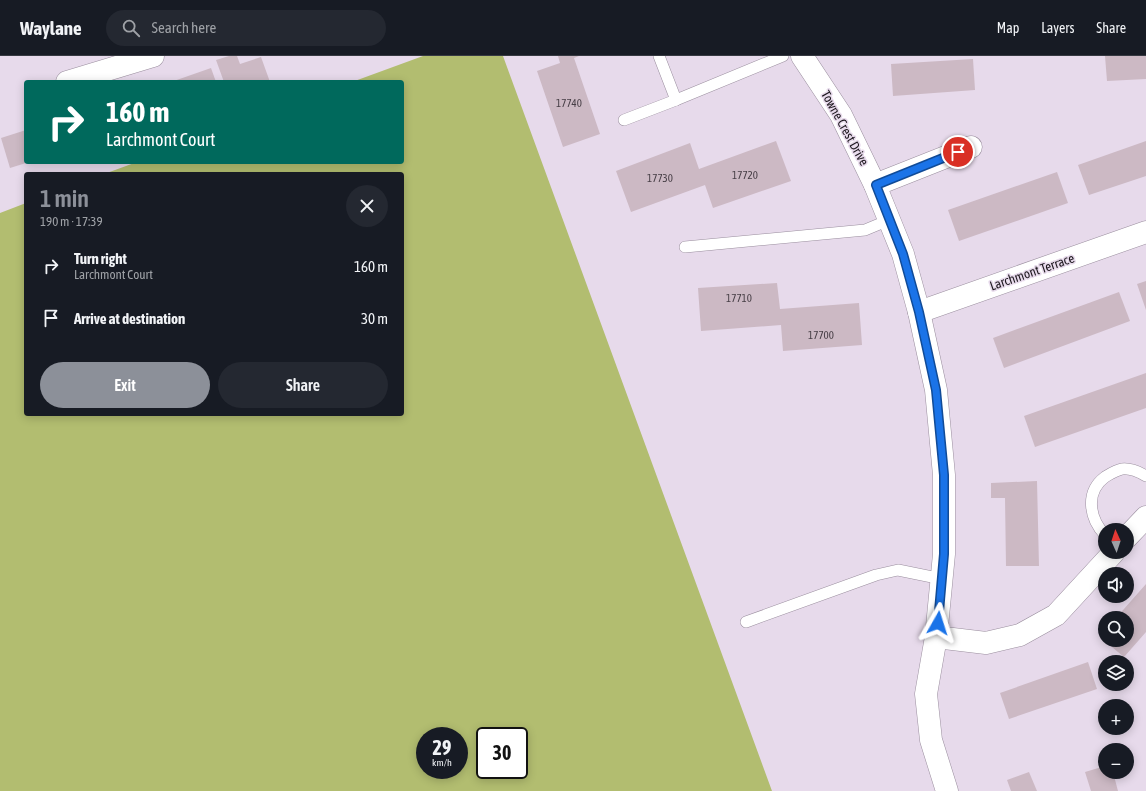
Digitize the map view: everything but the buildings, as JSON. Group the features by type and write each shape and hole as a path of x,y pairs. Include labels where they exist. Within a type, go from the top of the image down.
{"street":[{"name":"Towne Crest Drive","path":"802,56 841,115 876,185 903,254 919,312 936,390 944,475 944,554 936,637 926,694 931,740 947,791"},
{"path":"73,80 144,57"},
{"path":"876,185 971,147"},
{"name":"Larchmont Terrace","path":"919,312 1146,232"},
{"path":"1134,530 1146,517"},
{"path":"936,637 986,643 1020,636 1056,615 1108,559"}],"lane":[{"path":"659,56 676,100"},
{"path":"624,120 783,56"},
{"path":"685,247 865,230 889,220"},
{"path":"1098,525 1094,519 1091,503 1093,492 1099,482 1110,474 1122,469 1136,471 1146,476"},
{"path":"746,622 876,575 898,570 942,579"}],"green space":[{"path":"423,56 503,56 772,791 0,791 0,213 24,204 24,416 404,416 404,172 110,172 132,164 404,164 404,80 357,80"}],"route":[{"path":"938,623 944,554 944,475 936,390 919,312 903,254 876,185 958,152"}]}
